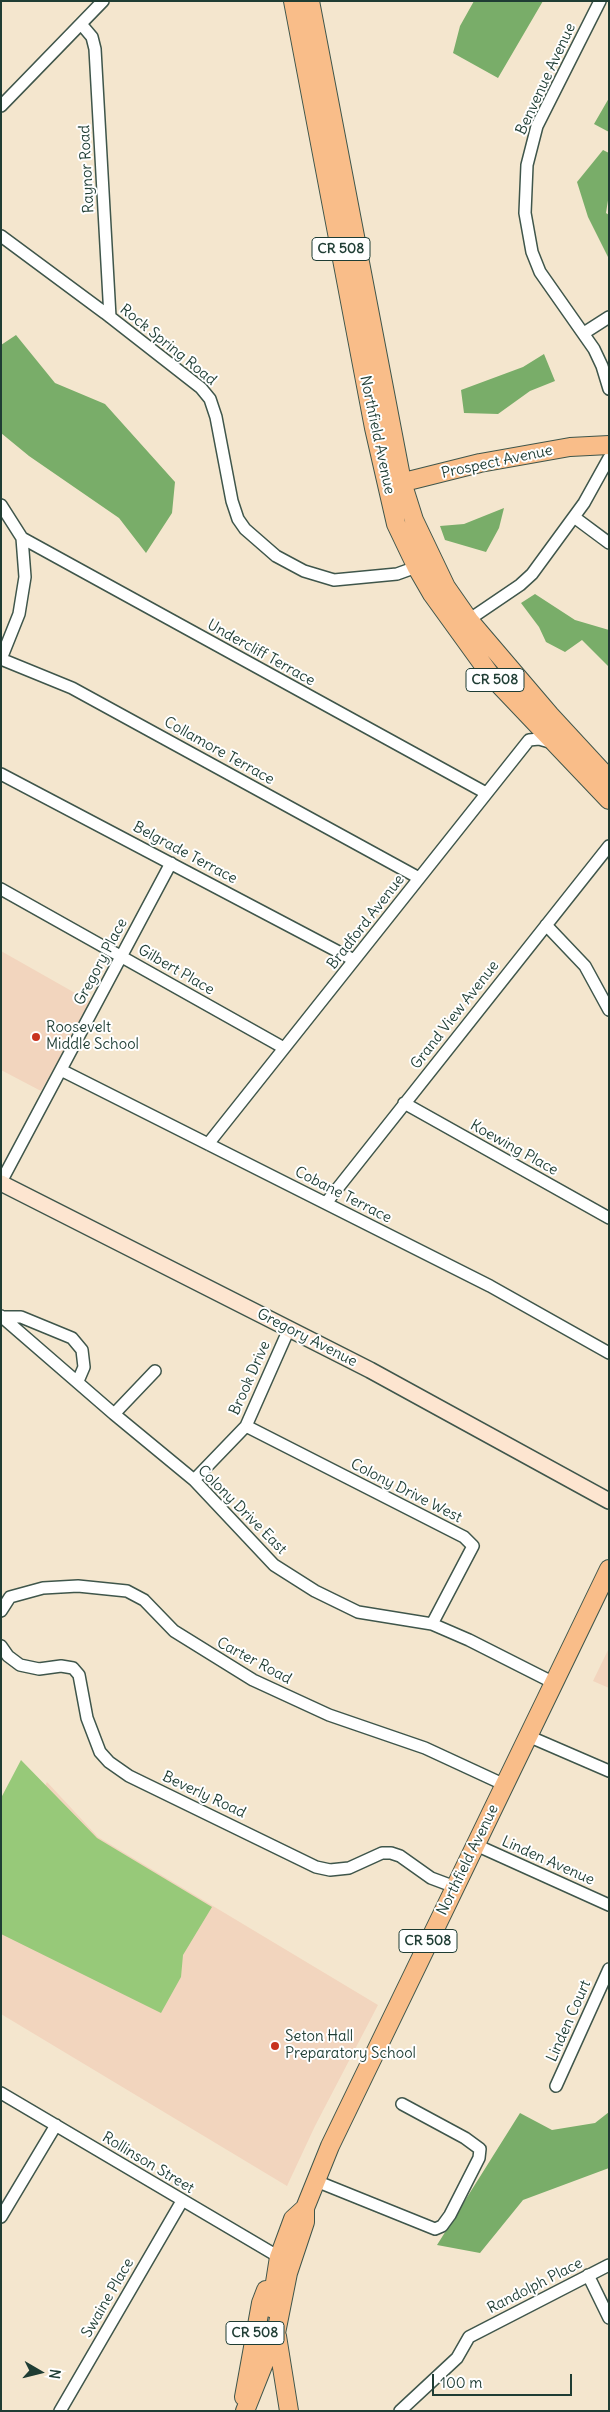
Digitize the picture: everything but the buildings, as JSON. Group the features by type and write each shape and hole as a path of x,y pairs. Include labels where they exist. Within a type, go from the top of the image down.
{"main road":[{"name":"Northfield Avenue","path":"293,1 311,51 394,485 396,524 417,568 540,727 609,800"},
{"name":"Northfield Avenue","path":"310,1 311,51"},
{"name":"Prospect Avenue","path":"394,485 480,463 552,450 609,445"},
{"name":"Northfield Avenue","path":"394,485 414,520 462,624"},
{"name":"Northfield Avenue","path":"540,727 609,779"},
{"name":"Gregory Avenue","path":"1,1182 370,1370 609,1502"},
{"name":"Northfield Avenue","path":"276,2332 288,2274 305,2222 305,2208 334,2137 609,1569"},
{"name":"Northfield Avenue","path":"288,2403 276,2332 270,2312 279,2257 293,2218 305,2208"},
{"name":"CR 508","path":"245,2411 261,2302 279,2257"},
{"name":"CR 508","path":"245,2411 276,2332"},
{"path":"245,2411 260,2388 266,2384 273,2384 288,2403"}],"street":[{"path":"1,106 103,1"},
{"name":"Benvenue Avenue","path":"600,1 537,126 525,176 525,213 532,252 550,286 584,332 602,366 609,389"},
{"name":"Raynor Road","path":"81,24 92,37 95,49 110,317"},
{"name":"Rock Spring Road","path":"1,236 201,388 210,399 238,519 245,529 276,556 304,571 334,580 397,574 417,568 432,559"},
{"path":"584,332 609,318"},
{"path":"462,624 526,581 574,517 609,458"},
{"path":"1,505 22,538 25,577 14,631 1,659"},
{"path":"574,517 609,543"},
{"name":"Undercliff Terrace","path":"22,538 486,793"},
{"name":"Collamore Terrace","path":"1,659 72,688 419,878"},
{"name":"Bradford Avenue","path":"208,1144 540,727"},
{"name":"Belgrade Terrace","path":"1,774 354,960"},
{"name":"Grand View Avenue","path":"326,1203 609,846"},
{"name":"Gregory Place","path":"1,1182 171,863"},
{"name":"Gilbert Place","path":"1,889 284,1048"},
{"path":"546,924 585,966 609,1010"},
{"name":"Cobane Terrace","path":"61,1070 490,1286 609,1353"},
{"name":"Koewing Place","path":"404,1103 609,1218"},
{"path":"2,1317 21,1317 72,1338 82,1350 84,1367 78,1381"},
{"name":"Colony Drive East","path":"2,1317 194,1480 274,1565 315,1592 358,1612 432,1624 554,1682"},
{"name":"Brook Drive","path":"194,1480 246,1426 289,1329"},
{"path":"114,1414 155,1371"},
{"name":"Colony Drive West","path":"246,1426 464,1537 473,1546 432,1624"},
{"name":"Carter Road","path":"1,1611 10,1598 43,1588 78,1586 127,1591 144,1600 174,1631 253,1680 329,1715 425,1748 505,1785"},
{"name":"Beverly Road","path":"1,1646 8,1656 20,1665 39,1669 67,1667 72,1668 80,1675 87,1718 100,1752 109,1762 129,1776 316,1867 330,1870 344,1869 382,1853 391,1852 400,1856 431,1878 455,1887"},
{"path":"528,1736 609,1771"},
{"name":"Linden Avenue","path":"476,1845 609,1905"},
{"name":"Linden Court","path":"556,2086 609,1968"},
{"name":"Rollinson Street","path":"1,2093 279,2257"},
{"path":"316,2181 434,2229 442,2226 450,2215 479,2158 480,2149 465,2138 402,2104"},
{"path":"1,2217 56,2125"},
{"name":"Swaine Place","path":"60,2411 182,2201"},
{"name":"Randolph Place","path":"400,2411 457,2358 469,2337 609,2265"},
{"path":"588,2275 609,2318"}],"shaded area":[{"name":"Roosevelt Middle School","path":"1,951 91,1002 41,1091 1,1070"},
{"path":"609,1648 609,1688 593,1681"},
{"path":"47,1782 98,1837 378,2005 315,2126 287,2186 1,2014 1,1867"}],"green space":[{"path":"474,1 543,1 498,78 453,53 460,26"},
{"path":"609,98 609,132 594,124"},
{"path":"603,150 609,153 609,194 606,213 609,215 609,259 588,217 577,182"},
{"path":"16,335 55,383 105,404 175,482 172,513 146,553 119,518 29,456 1,433 1,345"},
{"path":"544,354 555,381 530,391 498,414 464,413 461,390 523,367"},
{"path":"504,508 499,528 486,552 445,540 440,526 464,524"},
{"path":"535,594 575,620 609,630 609,667 582,640 565,652 546,642 539,627 521,603"},
{"path":"21,1760 97,1838 212,1907 183,1955 181,1977 161,2013 1,1934 1,1798"},
{"path":"609,2112 609,2168 523,2200 480,2253 437,2245 520,2113 552,2130 595,2123"}],"place":[{"name":"Roosevelt Middle School","path":"36,1037"},
{"name":"Seton Hall Preparatory School","path":"275,2046"}]}
